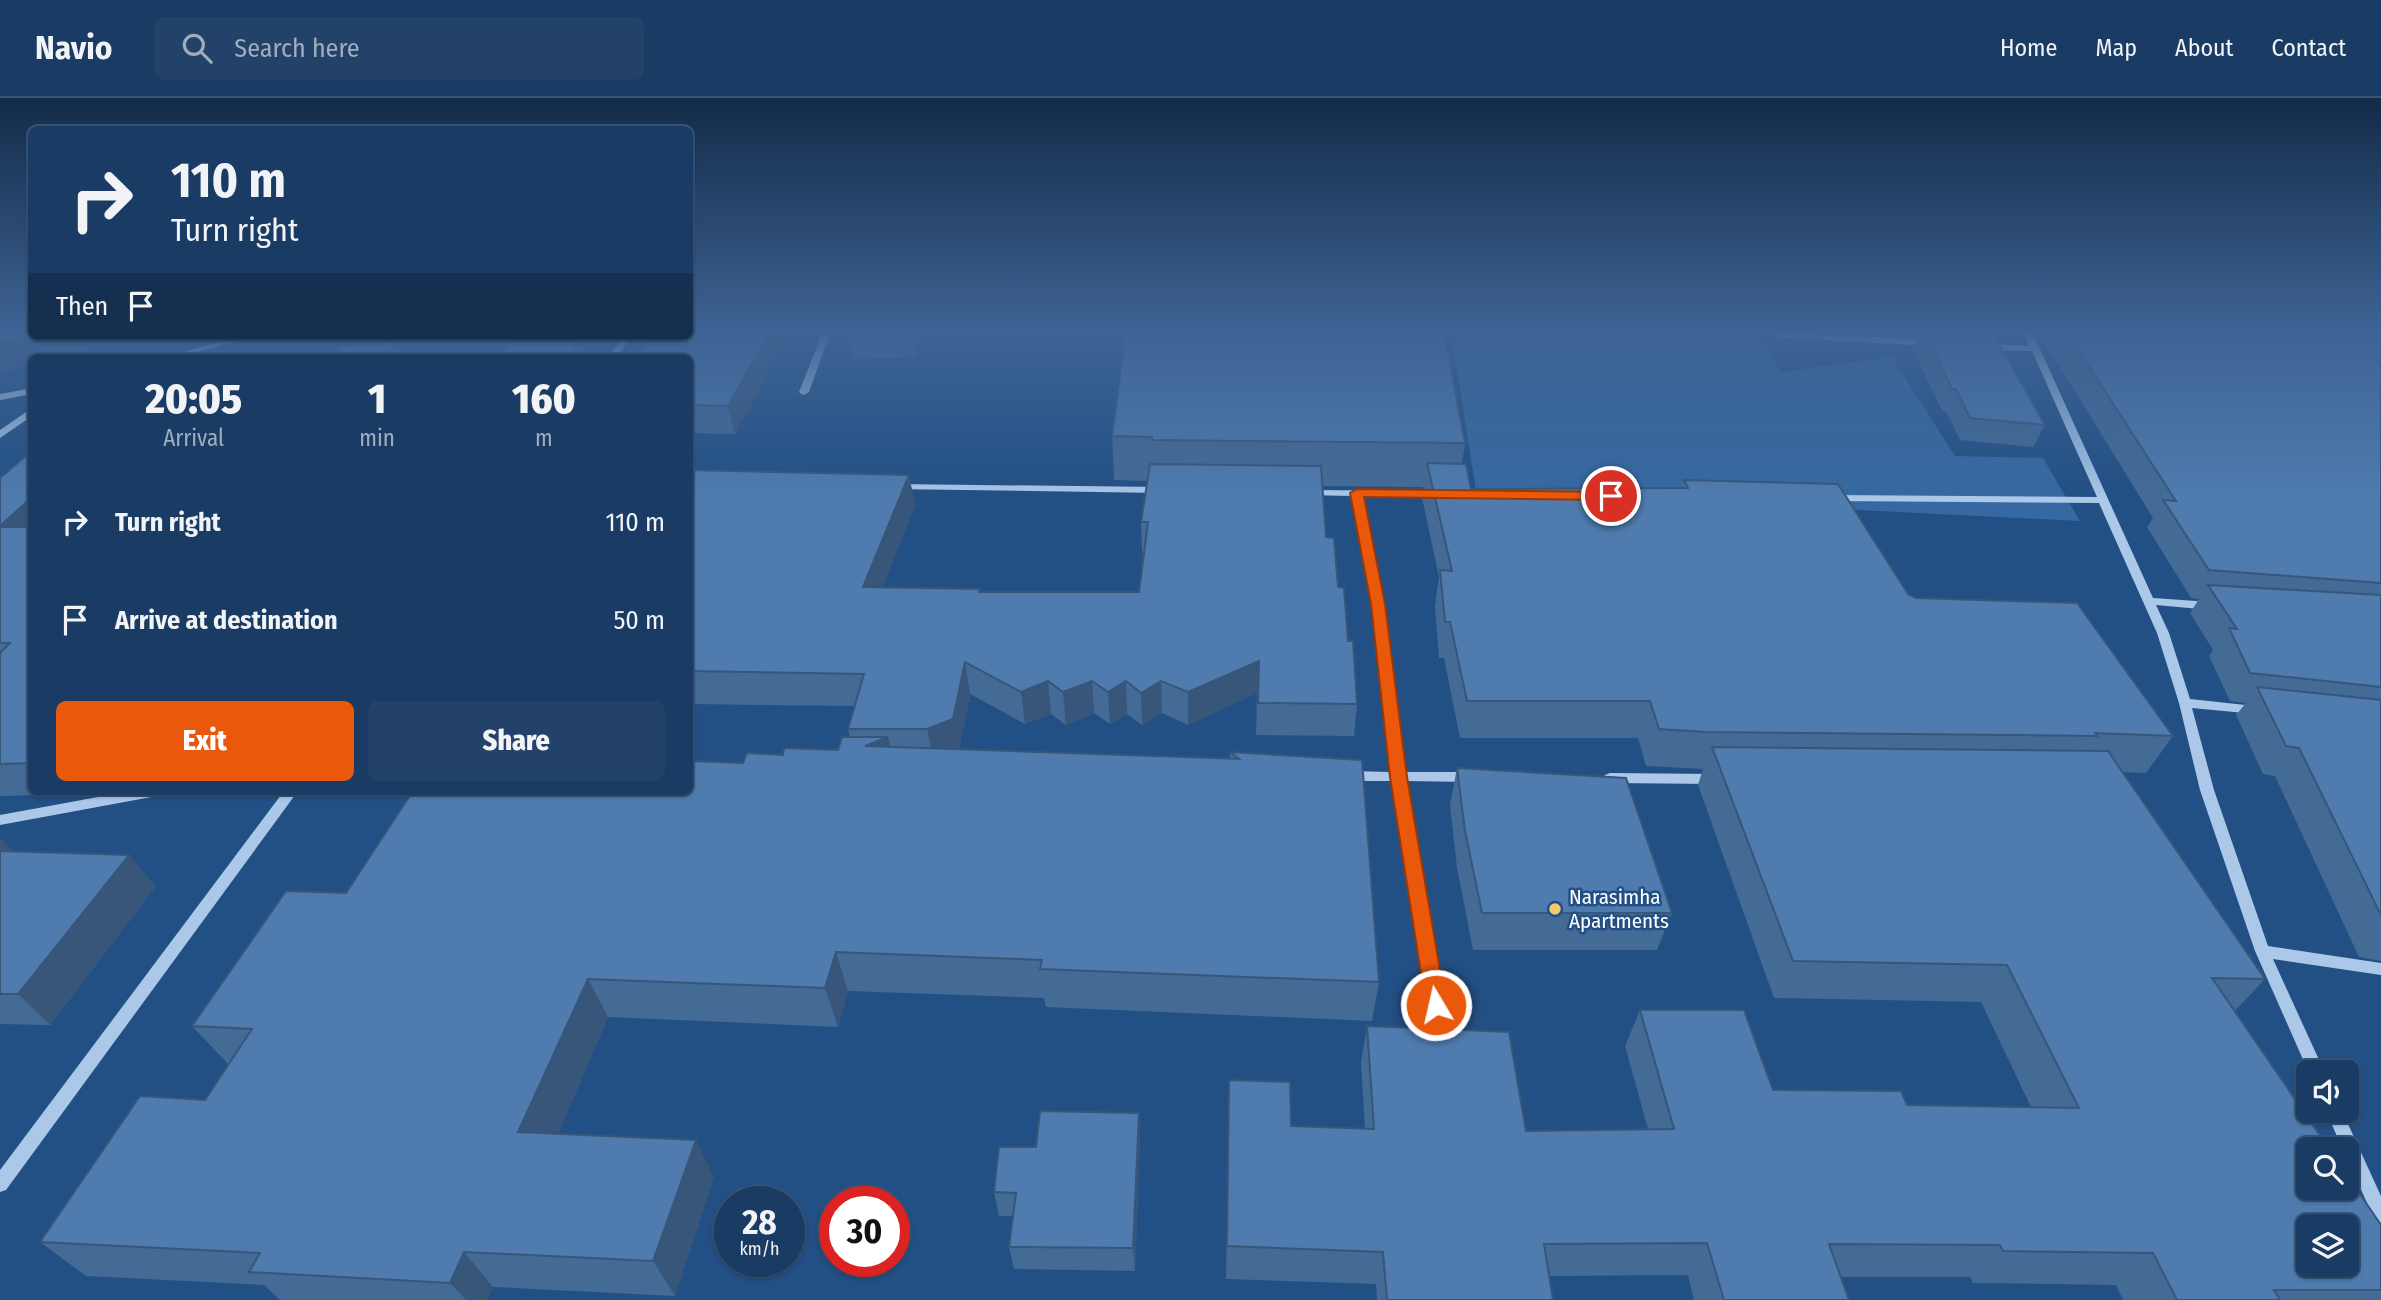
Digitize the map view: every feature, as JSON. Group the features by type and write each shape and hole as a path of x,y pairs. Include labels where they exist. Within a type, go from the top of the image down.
{"street":[{"path":"804,393 806,387"},
{"path":"2053,387 2163,633 2185,703 2207,790 2262,951 2311,1060"},
{"path":"0,397 28,392"},
{"path":"0,435 28,414"},
{"path":"884,486 1176,491"},
{"path":"1301,492 1448,495"},
{"path":"1357,493 1378,604 1398,777 1436,1005"},
{"path":"1824,498 2104,500"},
{"path":"2149,601 2231,607"},
{"path":"2185,703 2264,711"},
{"path":"1329,776 1482,777"},
{"path":"1593,778 1732,779"},
{"path":"0,820 135,795"},
{"path":"0,1184 289,795"},
{"path":"2262,951 2381,969"},
{"path":"2339,1123 2381,1214"}],"shaded area":[{"path":"1460,387 1911,387 1955,456 2043,458 2080,521 1476,491"}],"building":[{"path":"693,387 739,387 728,406 693,405"},
{"path":"1119,387 1455,387 1465,443 1152,440 1152,437 1112,436"},
{"path":"1951,387 2024,387 2045,425 1970,418 1956,389"},
{"path":"2102,387 2381,387 2381,583 2209,570 2163,500 2176,501"},
{"path":"28,454 28,501 0,526 0,478"},
{"path":"1427,463 1466,464 1471,489 1688,488 1684,480 1838,484 1908,594 1916,598 2077,603 2173,736 2095,733 2097,736 1706,732 1659,729 1650,701 1467,701 1450,622 1445,622 1440,570 1452,571"},
{"path":"1150,464 1321,466 1326,537 1334,538 1338,587 1344,588 1348,641 1353,641 1357,704 1258,703 1259,661 1188,692 1161,681 1141,693 1126,681 1108,692 1092,681 1063,692 1048,681 1021,692 965,662 953,719 927,729 848,729 864,674 693,671 693,470 909,475 863,587 980,589 979,592 1139,592 1148,522 1141,522"},
{"path":"0,527 28,527 28,763 0,764 0,653 10,643 0,643"},
{"path":"2208,585 2381,595 2381,687 2250,673 2229,628 2237,629"},
{"path":"2257,687 2381,700 2381,915 2299,748 2286,746"},
{"path":"842,737 888,737 865,746 1239,759 1230,752 1362,760 1379,982 1040,969 1042,960 836,952 825,988 588,979 518,1132 696,1140 653,1261 464,1252 450,1283 249,1272 260,1253 40,1242 140,1096 205,1100 252,1029 192,1026 286,891 346,893 410,795 693,795 693,761 743,763 747,753 783,755 784,748 838,750"},
{"path":"1712,747 2108,751 2265,979 2212,978 2296,1100 2296,1123 2311,1123 2321,1137 2296,1137 2296,1200 2359,1200 2359,1193 2381,1225 2381,1290 2274,1290 2280,1300 2177,1300 2153,1253 2003,1251 2000,1245 1829,1244 1849,1300 1724,1300 1707,1243 1544,1244 1553,1300 1387,1300 1383,1252 1227,1246 1229,1080 1290,1082 1291,1126 1374,1129 1367,1026 1509,1032 1526,1131 1674,1129 1640,1010 1744,1010 1773,1090 1901,1091 1907,1105 2079,1108 2007,965 1793,961"},
{"name":"Narasimha Apartments","path":"1457,768 1626,778 1672,913 1482,913 1465,831"},
{"path":"0,851 129,855 18,994 0,994"},
{"path":"1040,1111 1139,1113 1133,1248 1009,1247 1016,1193 994,1192 999,1147 1036,1147"}],"place":[{"name":"Narasimha Apartments","path":"1555,909"}],"route":[{"path":"1436,1005 1398,777 1378,604 1357,493 1611,496"}]}
